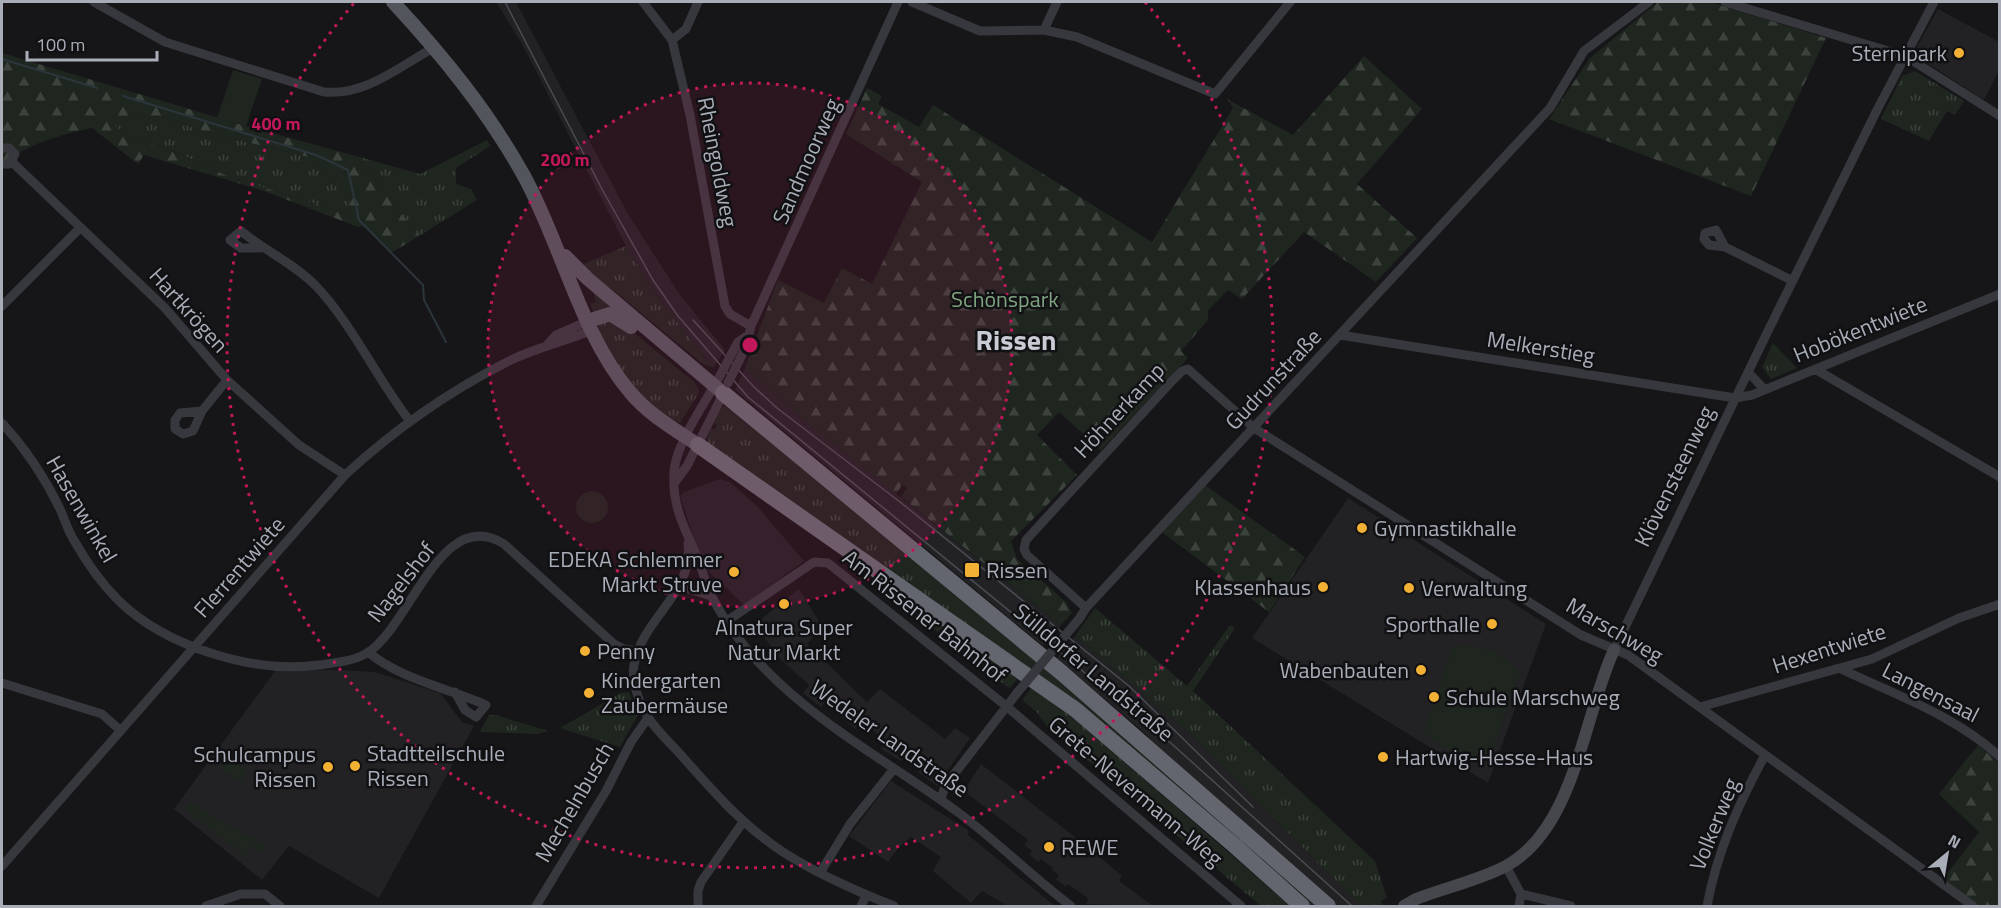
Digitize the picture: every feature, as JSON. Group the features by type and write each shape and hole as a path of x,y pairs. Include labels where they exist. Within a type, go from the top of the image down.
{"highway":[{"name":"Sülldorfer Landstraße","path":"721,385 1062,673 1328,906"},
{"name":"Sülldorfer Landstraße","path":"692,441 1076,710 1302,906"}],"main road":[{"path":"393,2 435,47 483,109 524,176 560,250 590,326 608,362 629,392 653,414 692,441"},
{"path":"560,250 588,279 697,371"},
{"path":"590,326 606,314 617,316 667,357 721,385"}],"street":[{"path":"94,2 165,42 324,92 338,93 360,89 435,47"},
{"name":"Rheingoldweg","path":"643,2 672,40 690,115 725,306 730,314 749,331"},
{"path":"672,40 686,29 698,2"},
{"name":"Sandmoorweg","path":"721,385 735,358 738,342 749,331 898,2"},
{"path":"912,2 980,31 1044,30 1077,37 1215,94 1290,2"},
{"path":"1044,30 1057,2"},
{"name":"Gudrunstraße","path":"941,799 945,786 1006,706 1086,608 1550,108 1584,51 1649,2"},
{"path":"1725,2 1905,56 2000,116"},
{"name":"Klövensteenweg","path":"1407,906 1506,866 1528,849 1550,821 1573,769 1614,650 1735,398 1934,2"},
{"name":"Hartkrögen","path":"2,148 9,148 13,152 12,162 165,308 227,380 299,445 345,475"},
{"path":"2,164 12,162"},
{"path":"2,306 80,228"},
{"path":"1725,247 1793,281"},
{"path":"260,248 296,270 327,298 387,391 409,420"},
{"name":"Hobökentwiete","path":"1735,398 1815,369 2000,294"},
{"name":"Flerrentwiete","path":"2,866 345,475 409,420 507,362 548,344 560,344 590,326"},
{"name":"Melkerstieg","path":"1340,335 1735,398"},
{"path":"1815,369 2000,477"},
{"name":"Höhnerkamp","path":"1086,608 1030,558 1024,547 1028,537 1182,371 1194,372 1254,428"},
{"path":"1748,372 1764,389"},
{"path":"202,411 227,380"},
{"name":"Wedeler Landstraße","path":"721,385 692,441 681,476 675,482 673,498 688,542 695,551 711,596 727,621 748,649 792,695 832,728 893,770 911,778 941,799 1071,906"},
{"name":"Hasenwinkel","path":"2,423 36,466 66,526 98,578 120,602 194,649"},
{"name":"Marschweg","path":"1254,428 1581,635 1628,656 1700,707 1764,757 1973,906"},
{"name":"Nagelshof","path":"194,649 253,665 287,667 333,663 368,652 385,636 410,603 432,567 460,540 473,534 490,535 504,543 614,644 636,651"},
{"path":"688,542 687,569 680,586 651,623 636,651 633,676 648,718 743,822 783,852 820,873 866,896 894,906"},
{"name":"Am Rissener Bahnhof","path":"727,621 810,564 823,561 841,572 1006,706"},
{"path":"680,586 711,596"},
{"name":"Hexentwiete","path":"1700,707 1872,659 1959,618 2000,604"},
{"path":"368,652 385,666 455,692"},
{"name":"Langensaal","path":"1841,669 1935,714 1982,741 2000,757"},
{"path":"2,683 102,714 120,730"},
{"name":"Grete-Nevermann-Weg","path":"1006,706 1241,906"},
{"name":"Mechelnbusch","path":"536,906 606,791 631,742 648,718"},
{"name":"Volkerweg","path":"1707,906 1722,845 1741,801 1764,757"},
{"path":"820,873 850,824 893,770"},
{"path":"698,906 698,891 701,882 743,822"},
{"path":"1506,866 1521,894 1519,906"},
{"path":"206,906 241,894 265,894 280,906"},
{"path":"1521,894 1571,906"},
{"path":"861,906 866,896"}],"shaded area":[{"path":"496,2 516,2 628,214 680,295 725,350 713,368 657,296 626,246 522,44"},
{"name":"Sternipark","path":"1938,9 1999,42 1999,70 1984,100 1921,59 1917,47"},
{"path":"745,368 797,415 1061,625 1043,646 735,390"},
{"path":"720,479 730,482 758,507 804,561 744,605 702,565 680,496 684,492"},
{"name":"Schule Marschweg","path":"1348,498 1546,624 1488,783 1252,638"},
{"path":"799,589 822,626 807,644 867,702 880,689 945,739 955,728 970,738 937,786 918,772 927,763 910,750 901,761 881,749 887,741 865,724 860,722 855,729 825,702 821,707 803,693 809,686 807,683 779,658 755,624"},
{"path":"1075,636 1187,731 1361,906 1334,906 1154,745 1147,735 1057,658"},
{"name":"Schulcampus Rissen","path":"275,671 375,672 440,693 462,722 474,726 379,898 289,846 262,880 174,809"},
{"path":"981,764 1088,847 1122,876 1119,881 1153,906 1086,904 1089,899 1068,884 1066,887 1056,879 1059,876 1052,870 1053,868 1041,859 1038,862 1030,855 1032,851 1024,845 1028,840 964,791"},
{"path":"891,781 969,831 968,835 1055,906 1008,906 982,891 971,903 933,871 941,857 911,837 899,847 888,862 849,836"}],"green space":[{"path":"1658,2 1710,2 1826,38 1751,196 1549,119 1590,58"},
{"path":"2,53 246,126 356,156 419,236 391,253 363,226 358,227 264,191 144,155 138,164 92,128 44,141 2,164","holes":["139,116 163,117 213,134 317,159 329,177 349,190 350,215 225,175 183,155 131,138 114,125"]},
{"name":"Schönspark","path":"1364,56 1422,109 1357,184 1417,238 1376,282 1304,232 1242,299 1228,290 1208,310 1208,320 1181,351 1188,358 1101,450 1059,412 1037,435 1077,475 1011,541 1017,559 1066,602 1072,613 1061,625 901,497 907,488 902,485 896,494 797,415 745,368 778,280 824,303 842,268 872,284 922,182 846,134 867,88 882,96 878,104 919,127 933,105 1152,242 1233,108 1227,99 1293,135"},
{"path":"233,70 262,79 246,126 217,118"},
{"path":"1915,71 1964,101 1955,115 1947,111 1929,141 1881,119 1902,76"},
{"path":"139,116 163,117 213,134 317,159 329,177 349,189 350,215 225,175 183,155 131,138 114,125"},
{"path":"487,140 490,146 456,168 456,184 471,189 477,200 419,236 356,156 420,174"},
{"path":"626,246 657,296 713,368 702,363 618,294 579,266"},
{"path":"592,289 614,311 594,314 590,304 596,302"},
{"path":"616,318 695,383 699,391 680,423 666,416 641,396 612,356 598,328 599,324"},
{"path":"1773,343 1797,368 1771,379 1762,367"},
{"path":"725,406 959,593 1317,906 1308,906 1164,778 708,443 707,437 711,428 715,430 717,425 714,423 720,408"},
{"path":"1202,483 1305,557 1269,612 1159,530"},
{"path":"592,491 603,496 608,507 603,518 592,523 581,518 576,507 581,496"},
{"path":"900,593 1020,676 1010,688 1006,686 895,598"},
{"path":"1095,608 1187,686 1230,625 1235,628 1193,691 1375,861 1387,898 1380,901 1384,906 1361,906 1187,731 1075,636"},
{"path":"1452,647 1490,650 1506,659 1520,673 1490,756 1472,757 1454,752 1438,743 1424,731"},
{"path":"1031,688 1077,721 1290,906 1261,906 1046,725 1036,711 1024,702 1023,699"},
{"path":"629,692 638,715 620,747 560,728 621,693"},
{"path":"489,715 496,715 548,731 538,734 480,732"},
{"path":"1978,745 1999,763 1999,906 1977,906 1940,883 1979,832 1939,794"},
{"path":"226,756 248,769 241,781 219,768"},
{"path":"189,802 267,847 264,853 252,846 246,857 185,809"}],"waterway":[{"path":"2,59 97,88"},
{"path":"123,96 316,155 348,170 359,220 423,285 424,300 446,342"}],"tram line":[{"path":"505,2 603,191 653,280 678,316 748,397 1173,745 1352,906"},
{"path":"693,320 754,387 777,408 900,502 1129,686 1253,807"}],"place":[{"name":"Sternipark","path":"1959,53"},
{"name":"Gymnastikhalle","path":"1362,528"},
{"name":"Rissen","path":"972,570"},
{"name":"EDEKA Schlemmer Markt Struve","path":"734,572"},
{"name":"Klassenhaus","path":"1323,587"},
{"name":"Verwaltung","path":"1409,588"},
{"name":"Alnatura Super Natur Markt","path":"784,604"},
{"name":"Sporthalle","path":"1492,624"},
{"name":"Penny","path":"585,651"},
{"name":"Wabenbauten","path":"1421,670"},
{"name":"Kindergarten Zaubermäuse","path":"589,693"},
{"name":"Schule Marschweg","path":"1434,697"},
{"name":"Hartwig-Hesse-Haus","path":"1383,757"},
{"name":"Stadtteilschule Rissen","path":"355,766"},
{"name":"Schulcampus Rissen","path":"328,767"},
{"name":"REWE","path":"1049,847"}],"district":[{"name":"Rissen","path":"1016,340"}]}
